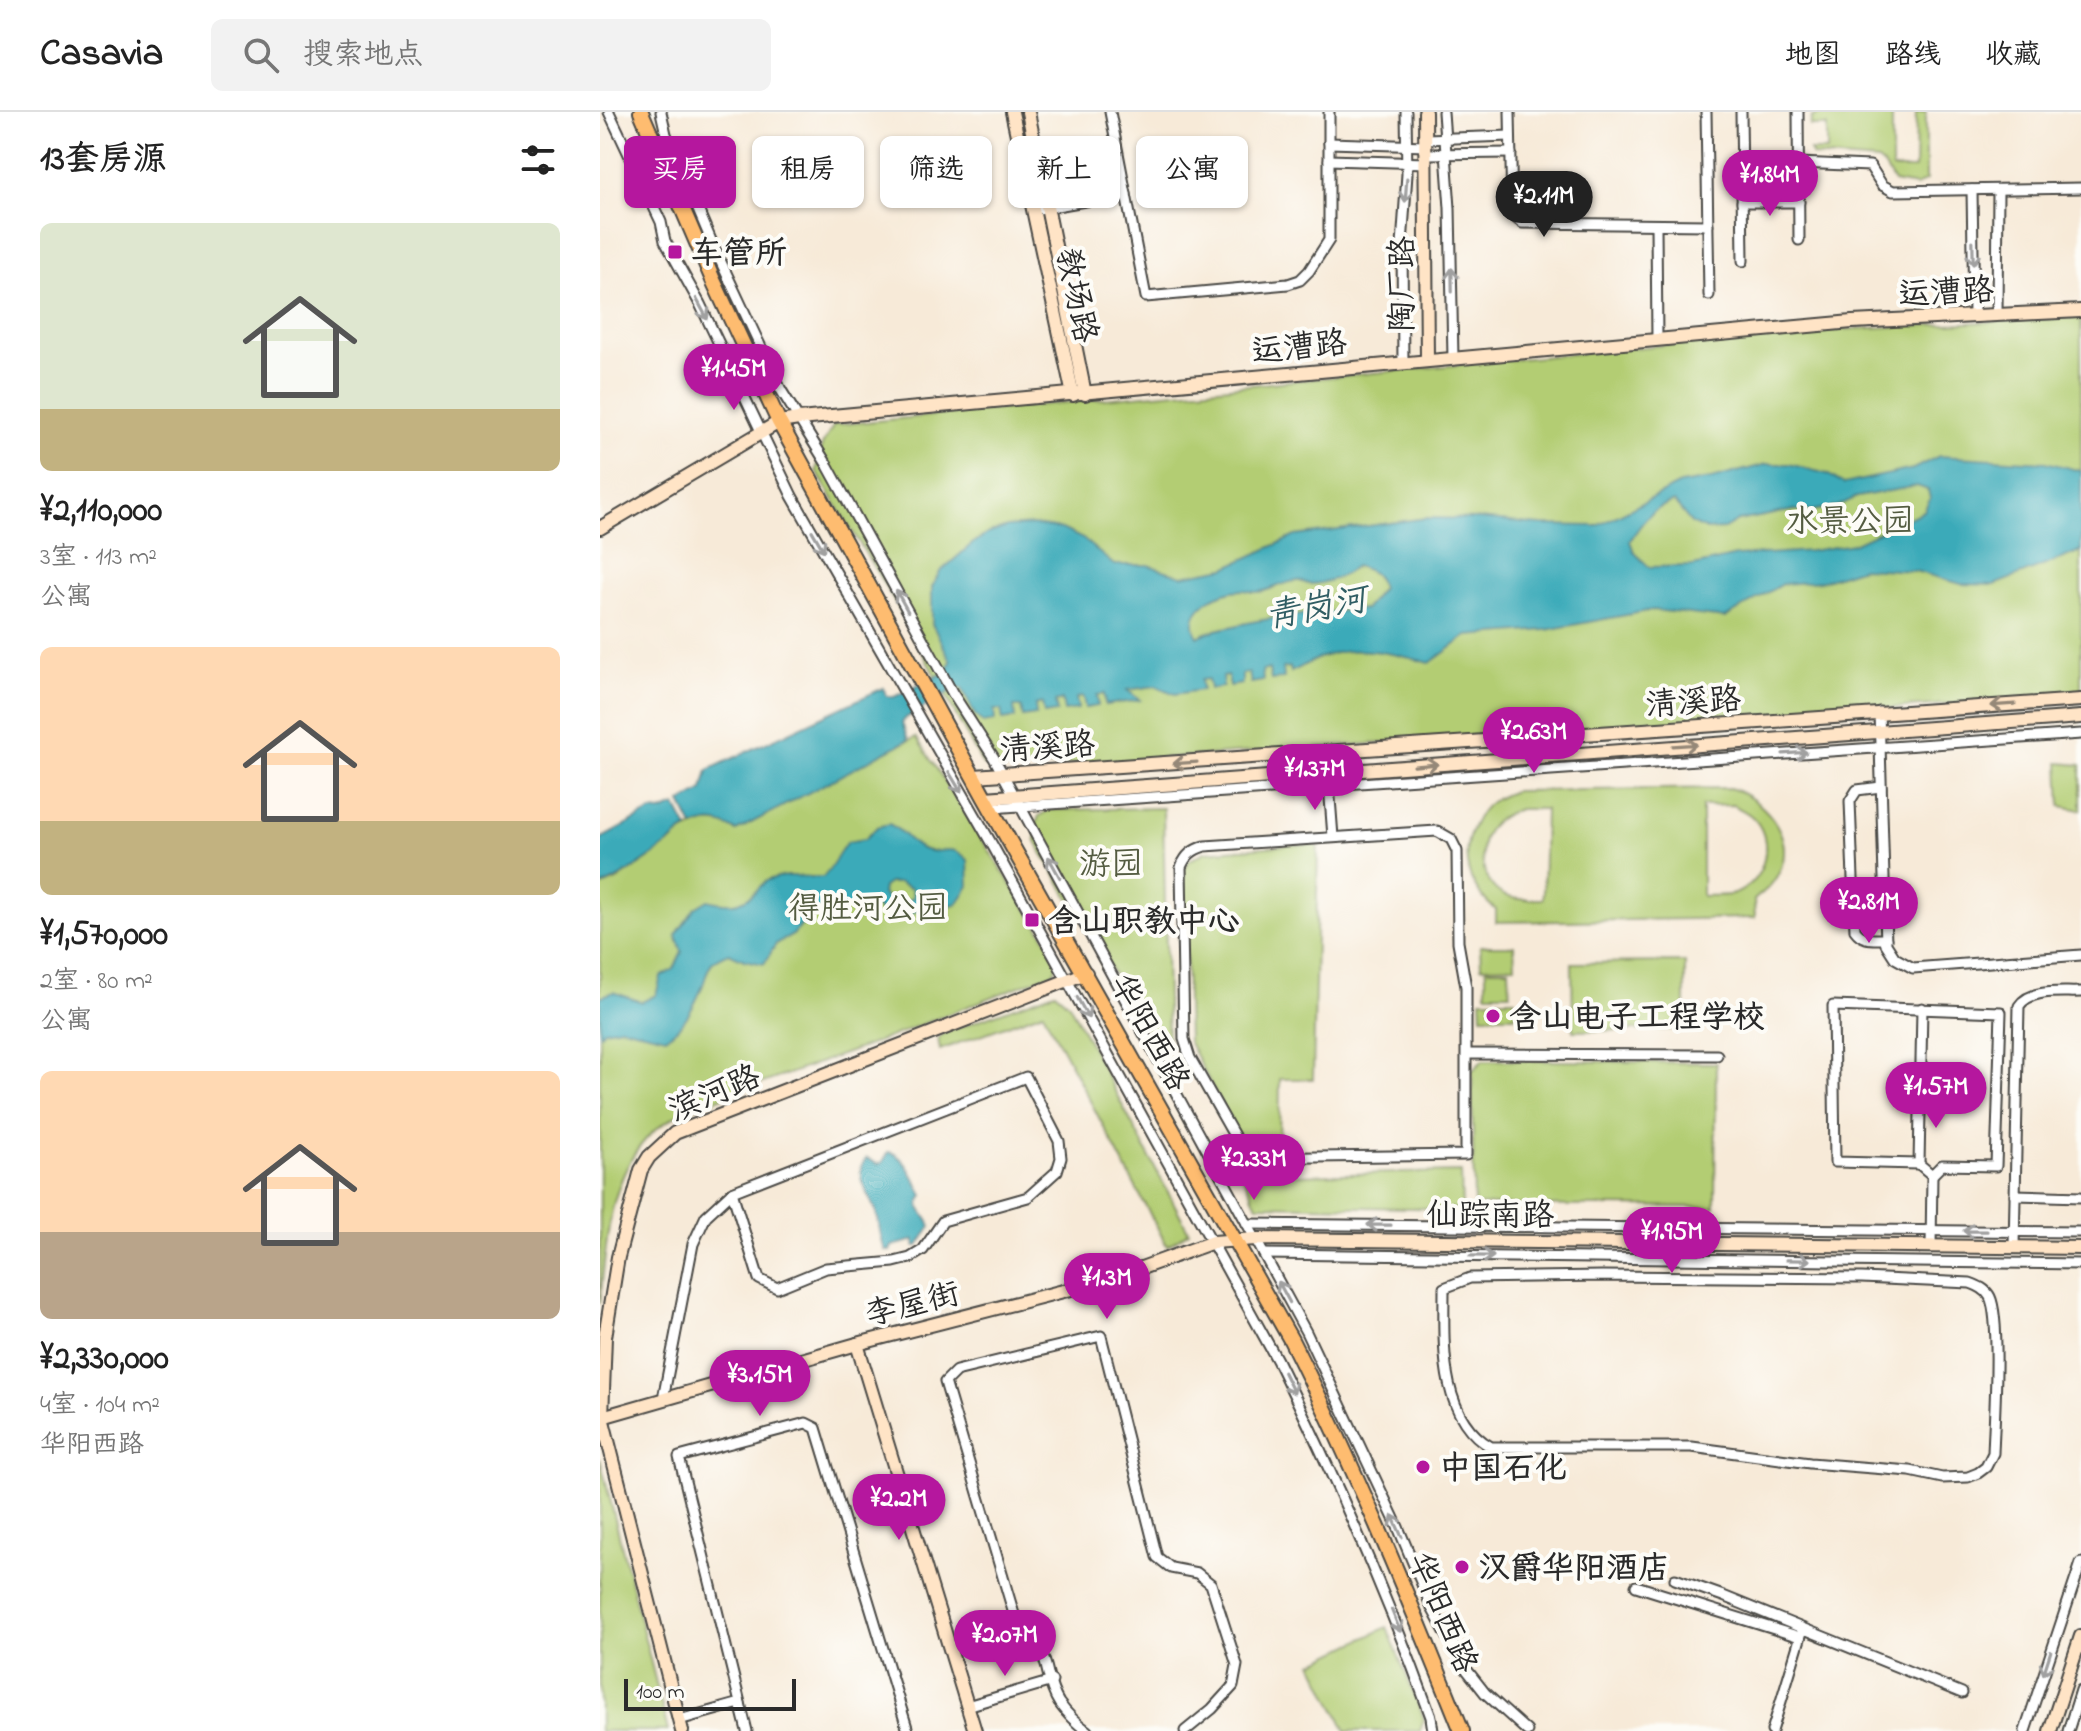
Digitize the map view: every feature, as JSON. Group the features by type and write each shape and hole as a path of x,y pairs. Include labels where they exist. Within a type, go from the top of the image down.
{"main road":[{"name":"华阳西路","path":"641,112 713,280 779,422 988,803 1291,1340 1327,1412 1416,1616 1462,1731"},
{"name":"教场路","path":"1012,112 1079,395"},
{"name":"教场路","path":"1028,112 1033,136"},
{"name":"陶厂路","path":"1425,112 1427,360"},
{"name":"教场路","path":"1047,208 1079,395"},
{"name":"运漕路","path":"600,528 779,422 799,419 1852,322 2081,311"},
{"name":"清溪路","path":"974,776 1316,755 1879,712 2081,700"},
{"name":"清溪路","path":"988,803 1317,774 2081,717"},
{"path":"1609,733 1610,751"},
{"path":"1316,755 1317,774"},
{"name":"滨河路","path":"680,1725 602,1417 605,1337 618,1257 641,1170 649,1157 675,1133 1086,973"},
{"name":"仙踪南路","path":"1235,1241 1632,1241 2081,1248"},
{"name":"李屋街","path":"602,1417 857,1344 1114,1278 1213,1242 1235,1241"},
{"path":"857,1344 975,1731"},
{"path":"2050,1731 2081,1636"}],"street":[{"path":"609,112 661,222 665,241 700,304 792,496 1068,980 1277,1360 1396,1621 1431,1717 1433,1731"},
{"path":"661,112 666,134 713,245 781,390 828,466 953,694 1004,775 1256,1239 1312,1345 1392,1514 1432,1608 1463,1665 1485,1693 1527,1731"},
{"path":"1110,112 1146,297 1288,284 1300,280 1309,271 1329,240 1329,112"},
{"path":"1403,362 1402,245 1407,162 1406,112"},
{"path":"1443,112 1450,208 1453,358"},
{"path":"1510,112 1512,215 1516,220 1522,223 1708,225"},
{"path":"1706,112 1709,295"},
{"path":"1741,112 1743,261"},
{"path":"1798,112 1799,240"},
{"path":"1329,160 1407,162 1445,138 1510,136"},
{"path":"1329,143 1406,145 1446,154 1511,153"},
{"path":"1798,163 1870,166 1884,187 1893,191 2081,188"},
{"path":"1972,190 1974,316"},
{"path":"1997,315 1998,190"},
{"path":"1120,195 1126,194"},
{"path":"1742,202 1799,202"},
{"path":"1033,210 1047,208"},
{"path":"1656,226 1657,339"},
{"path":"1879,712 1886,939 1895,958 1913,968 2081,955"},
{"path":"1018,802 1329,785 2081,734"},
{"path":"1329,785 1333,837"},
{"path":"1881,787 1857,790 1850,801 1855,930 1860,937 1886,939"},
{"path":"1437,831 1455,843 1458,942 1466,987 1466,1155 1252,1158 1240,1149 1185,1044 1181,867 1189,853 1205,846 1333,837 1437,831"},
{"path":"2014,1247 2019,1006 2023,999 2032,994 2081,992"},
{"path":"1931,1246 1932,1175 1942,1165 1996,1166 2001,1012 1833,1006 1835,1162 1919,1164 1932,1175"},
{"path":"1919,1164 1922,1008"},
{"path":"1467,1054 1717,1055"},
{"path":"663,1399 693,1244 706,1216 732,1192 1026,1077 1059,1141 1061,1158 1057,1171 1028,1197 943,1221 923,1250 910,1258 826,1268 777,1288 759,1279 732,1192"},
{"path":"2015,1195 2081,1197"},
{"path":"1247,1224 2081,1232"},
{"path":"1632,1241 1633,1276"},
{"path":"1686,1242 1687,1277"},
{"path":"1264,1254 2081,1264"},
{"path":"1633,1276 1862,1278 1980,1286 1992,1301 1995,1349 1991,1462 1968,1477 1942,1478 1910,1471 1810,1463 1692,1447 1491,1447 1486,1444 1474,1432 1452,1397 1444,1340 1444,1288 1470,1278 1633,1276"},
{"path":"1087,1731 1072,1719 1058,1700 1043,1652 1019,1631 945,1382 956,1371 1101,1336 1157,1557 1171,1568 1197,1573 1211,1584 1237,1665 1233,1686 1212,1709 1185,1731"},
{"path":"747,1731 679,1457 806,1423 816,1428 908,1731"},
{"path":"2025,1731 2081,1563"},
{"path":"1675,1579 1801,1633 1962,1693"},
{"path":"1636,1586 1801,1633"},
{"path":"1772,1731 1801,1633"},
{"path":"967,1706 1052,1681"},
{"path":"2068,1731 2081,1690"},
{"path":"680,1725 740,1703"}],"green space":[{"path":"1825,112 1892,112 1892,169 1915,169 1916,112 1926,112 1926,180 1916,186 1894,182 1878,161 1813,156 1810,151 1827,151 1827,126 1810,126 1812,117"},
{"name":"水景公园","path":"2081,317 2081,695 1002,769 983,765 899,609 816,471 822,445 834,425 1737,338"},
{"name":"得胜河公园","path":"916,737 1060,960 1053,973 869,1045 682,1112 663,1124 634,1155 616,1195 607,1239 600,1304 600,887 617,880 670,843 679,833 706,822 725,824"},
{"path":"2059,763 2081,765 2081,810 2061,806"},
{"path":"1730,788 1757,802 1777,825 1784,853 1781,867 1771,885 1754,900 1755,918 1496,922 1496,910 1473,883 1467,851 1473,827 1483,810 1494,800 1514,791","holes":["1733,805 1758,824 1763,835 1764,859 1754,880 1745,888 1730,895 1702,896 1702,806","1519,809 1545,809 1543,899 1505,896 1493,887 1484,870 1482,851 1487,833 1498,819"]},
{"name":"游园","path":"1163,808 1168,1046 1158,1049 1036,842 1035,827 1039,816 1049,810"},
{"path":"1318,845 1313,1079 1280,1079 1279,1151 1251,1151 1240,1140 1188,1041 1184,870 1188,861 1205,852"},
{"path":"1480,946 1514,946 1515,966 1481,967"},
{"path":"1685,962 1685,1029 1573,1031 1572,963"},
{"path":"1486,969 1509,969 1510,993 1486,993"},
{"path":"1055,992 1069,1004 1189,1232 1167,1246 1043,1012 940,1050 938,1038 944,1033"},
{"path":"1481,999 1515,999 1515,1016 1482,1016"},
{"path":"1483,1060 1716,1063 1715,1207 1474,1205 1472,1071"},
{"path":"1289,1165 1290,1175 1461,1172 1462,1209 1257,1205 1238,1166"},
{"path":"600,1459 668,1731 600,1731"},
{"path":"1387,1627 1424,1719 1420,1731 1346,1731 1313,1663"}],"water":[{"path":"1939,456 2046,462 2081,471 2081,551 1994,585 1961,584 1915,571 1862,568 1822,581 1782,584 1725,618 1653,610 1546,630 1467,636 1430,663 1378,652 1338,652 1291,672 1290,667 1283,668 1284,678 1271,680 1269,669 1262,671 1263,681 1251,683 1249,673 1242,674 1242,684 1230,686 1228,676 1222,677 1223,687 1210,689 1208,679 1201,680 1202,690 1175,694 1156,686 1127,690 1140,700 1105,705 1104,694 1097,695 1098,706 1085,708 1083,697 1076,698 1078,709 1064,711 1062,700 1055,702 1057,712 1044,714 1042,703 1035,705 1036,715 1023,717 1021,707 1014,707 1015,718 1003,720 1001,710 994,710 995,721 983,723 975,715 962,688 956,688 906,718 902,723 908,740 736,831 715,823 693,827 681,803 703,790 708,770 883,688 887,696 894,697 946,672 951,661 932,624 932,587 940,572 972,544 987,534 1007,527 1034,525 1062,529 1083,539 1114,565 1148,565 1182,576 1225,568 1295,536 1426,518 1597,526 1680,484 1767,464 1789,464 1827,474 1844,484 1913,469","holes":["1917,486 1928,490 1930,499 1924,511 1853,544 1810,551 1736,556 1693,566 1649,567 1634,552 1630,541 1648,517 1674,502 1692,524 1707,530 1724,529 1738,521 1795,510 1812,511 1838,506 1857,497","1355,566 1373,573 1382,588 1365,609 1267,619 1198,637 1195,618 1205,603 1214,597 1233,591 1261,592 1293,581 1322,583"]},
{"path":"676,806 688,829 635,868 600,887 600,839 652,811 661,812"},
{"path":"889,824 920,848 955,851 968,860 969,886 957,904 923,908 898,919 884,917 875,906 867,904 814,911 793,935 776,944 764,964 729,953 715,960 708,968 690,1012 666,1037 621,1027 604,1030 600,1035 600,997 613,992 642,1002 656,995 661,977 674,969 682,952 676,935 695,908 708,900 739,902 766,881 778,877 823,877 847,842 865,839 877,827","holes":["889,883 900,883 912,889 913,897 903,903 888,900 882,894 883,887"]},
{"path":"888,1152 900,1157 909,1169 923,1195 920,1208 931,1226 918,1246 915,1246 915,1240 892,1246 890,1251 885,1250 876,1212 861,1177 867,1158 878,1164 883,1162"}],"place":[{"name":"车管所","path":"675,252"},
{"name":"含山职教中心","path":"1032,920"},
{"name":"含山电子工程学校","path":"1493,1016"},
{"name":"中国石化","path":"1423,1467"},
{"name":"汉爵华阳酒店","path":"1462,1567"}],"water label":[{"name":"青岗河","path":"1316,606"}]}
